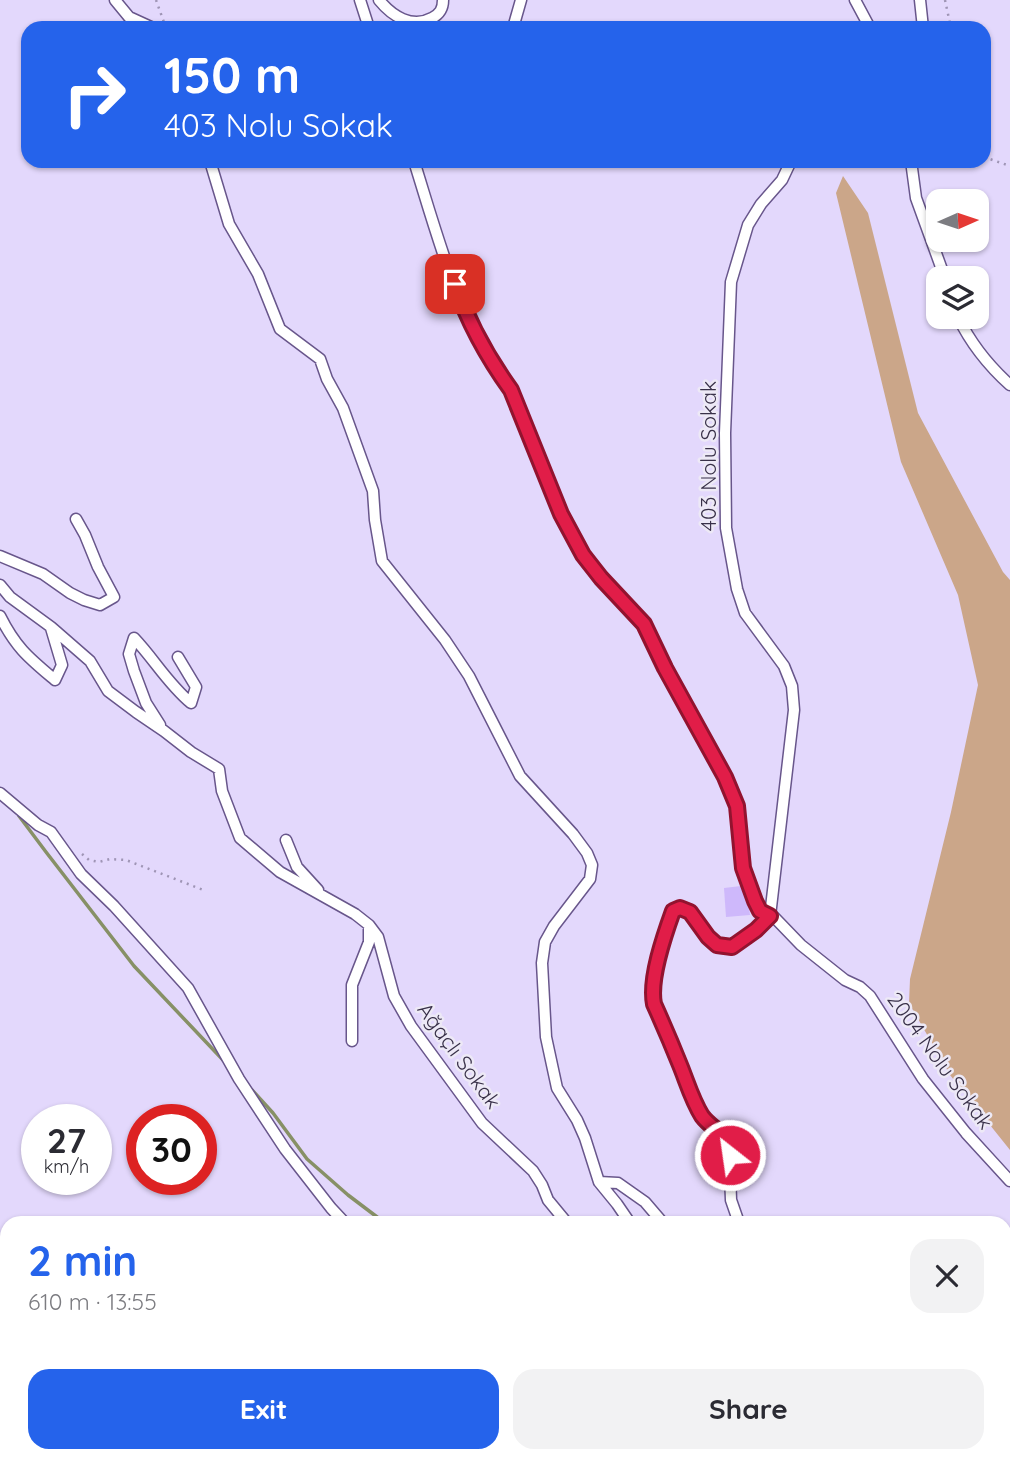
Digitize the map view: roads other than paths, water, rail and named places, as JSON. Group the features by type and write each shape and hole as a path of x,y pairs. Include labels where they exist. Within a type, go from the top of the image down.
{"street":[{"path":"115,0 129,17 138,21"},
{"path":"360,0 367,21"},
{"path":"379,0 385,8 401,19 410,21"},
{"path":"425,21 441,11 443,0"},
{"path":"515,21 521,0"},
{"path":"855,0 866,21"},
{"path":"919,0 922,21"},
{"path":"212,168 229,224 258,274 280,329 320,359 327,379 343,408 373,491 382,561 445,640 469,676 520,776 573,834 592,865 590,879 545,942 542,962 546,1038 557,1088 577,1120 599,1182 625,1216"},
{"name":"2004 Nolu Sokak","path":"416,168 463,307 511,390 561,514 583,555 644,624 725,777 737,806 743,868 760,911 774,917 801,946 870,996 923,1079 965,1133 1010,1181"},
{"name":"403 Nolu Sokak","path":"770,916 794,710 792,686 785,666 746,613 737,589 726,528 725,433 732,282 748,226 788,168"},
{"path":"912,168 916,198 941,266"},
{"path":"965,329 1010,385"},
{"path":"0,556 43,574 70,593 100,605 114,597 76,519"},
{"path":"0,585 5,596 51,627 90,661 108,691 191,752 219,769 222,792 240,838 280,872 355,914 369,925 369,942 352,985 352,1041"},
{"path":"0,616 8,632 29,659 55,680 62,665 51,627"},
{"path":"164,731 146,704 129,654 134,638 178,693 191,703 196,687 178,657"},
{"path":"0,793 38,825 51,832 81,873 188,988 239,1079 285,1149 338,1216"},
{"path":"286,840 297,867 325,898"},
{"path":"737,1216 731,1200 729,1145 721,1132 705,1120 696,1106 654,1004 652,979 673,911 680,908 690,912 717,945 732,947 770,916"},
{"name":"Ağaçlı Sokak","path":"369,925 378,937 394,996 411,1026 482,1123 533,1171 548,1200 561,1216"},
{"path":"599,1182 618,1184 645,1202 657,1216"}],"waterway":[{"path":"19,816 134,966 223,1060"},
{"path":"252,1090 307,1159 376,1216"}]}
